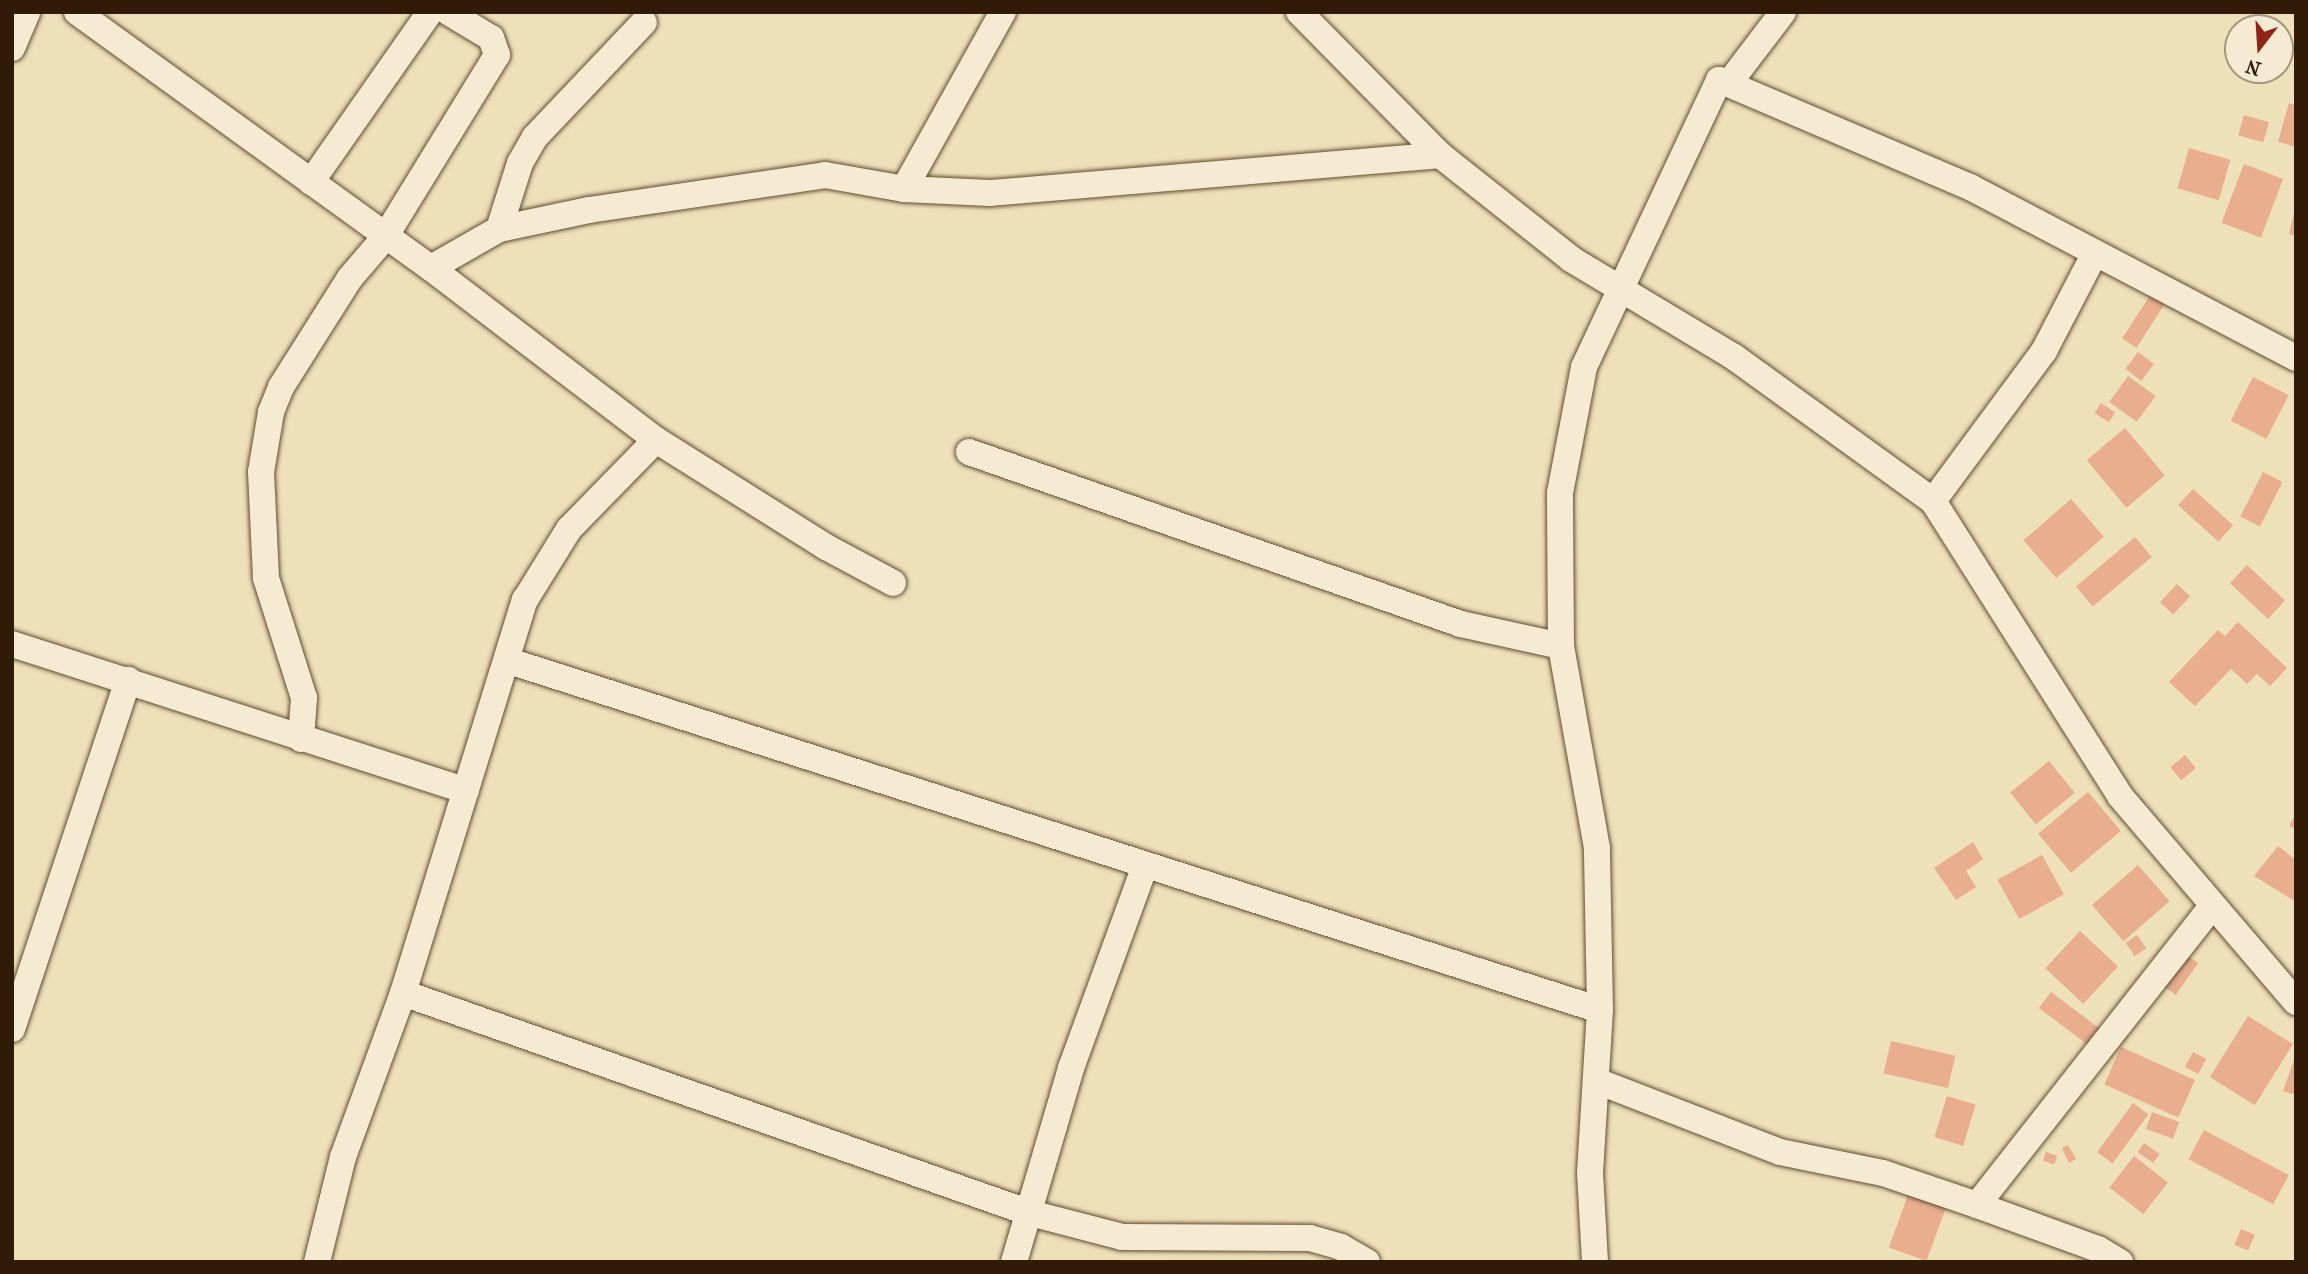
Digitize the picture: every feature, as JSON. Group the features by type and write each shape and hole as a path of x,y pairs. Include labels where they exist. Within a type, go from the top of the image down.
{"street":[{"path":"12,48 27,12"},
{"path":"77,12 111,21 311,182 431,268 656,440 826,547 893,583"},
{"path":"311,182 430,12"},
{"path":"301,739 304,698 267,578 261,472 271,412 281,387 350,278 385,237 497,55 491,38 448,12"},
{"path":"904,189 1003,12"},
{"path":"1299,12 1440,155 1570,259 1734,357 1933,501 2120,796 2212,906 2286,972 2296,1002"},
{"path":"1719,80 1728,83 1783,12"},
{"path":"499,229 520,163 535,137 644,22"},
{"path":"1719,80 1970,187 2296,358"},
{"path":"1595,1262 1590,1173 1600,1010 1597,848 1561,646 1560,493 1573,410 1584,367 1719,80"},
{"path":"431,268 499,229 589,210 825,175 904,189 1058,191 1193,173 1440,155"},
{"path":"1933,501 2044,351 2095,253"},
{"path":"317,1262 343,1157 403,993 509,661 525,600 569,529 656,440"},
{"path":"969,452 1461,624 1561,646"},
{"path":"12,644 466,792"},
{"path":"509,661 1600,1010"},
{"path":"12,1029 128,680"},
{"path":"1014,1262 1071,1068 1145,866"},
{"path":"1977,1205 2212,906"},
{"path":"403,993 1030,1213 1122,1237 1310,1238 1341,1247 1367,1262"},
{"path":"1597,1082 1780,1152 1883,1173 1977,1205 2098,1249 2120,1262"}],"building":[{"path":"2289,103 2296,105 2296,147 2278,142"},
{"path":"2244,115 2269,122 2263,142 2238,135"},
{"path":"2189,148 2230,160 2219,200 2177,188"},
{"path":"2244,164 2283,179 2261,238 2221,223"},
{"path":"2296,209 2296,236 2289,234"},
{"path":"2151,294 2165,303 2136,348 2122,338"},
{"path":"2138,352 2154,364 2141,381 2125,369"},
{"path":"2128,376 2156,396 2137,422 2109,402"},
{"path":"2253,377 2289,395 2266,439 2231,421"},
{"path":"2101,403 2115,412 2109,422 2094,413"},
{"path":"2125,428 2165,475 2127,508 2087,460"},
{"path":"2263,472 2283,482 2260,527 2240,517"},
{"path":"2193,489 2233,525 2218,541 2178,505"},
{"path":"2071,499 2104,537 2056,578 2023,540"},
{"path":"2135,537 2152,557 2093,606 2076,586"},
{"path":"2247,565 2285,600 2268,619 2230,583"},
{"path":"2177,584 2190,596 2173,615 2160,602"},
{"path":"2238,622 2287,668 2270,686 2257,674 2247,684 2231,669 2195,706 2169,682 2218,630 2225,636"},
{"path":"2185,755 2196,768 2181,780 2170,767"},
{"path":"2049,761 2075,793 2036,824 2010,792"},
{"path":"2088,792 2121,831 2071,873 2038,834"},
{"path":"2296,813 2296,829 2289,826"},
{"path":"1973,842 1983,859 1966,871 1976,887 1956,900 1934,868"},
{"path":"2278,846 2296,860 2296,902 2254,876"},
{"path":"2042,855 2064,894 2019,919 1997,880"},
{"path":"2138,865 2169,901 2123,941 2092,905"},
{"path":"2080,931 2118,966 2083,1004 2045,968"},
{"path":"2137,935 2146,948 2135,956 2126,943"},
{"path":"2181,951 2198,963 2176,995 2159,983"},
{"path":"2051,992 2099,1028 2087,1044 2039,1008"},
{"path":"2248,1016 2293,1044 2255,1105 2210,1077"},
{"path":"1891,1041 1955,1056 1948,1088 1884,1073"},
{"path":"2121,1047 2195,1080 2178,1117 2104,1084"},
{"path":"2193,1052 2206,1059 2198,1074 2185,1067"},
{"path":"2296,1054 2296,1095 2283,1091"},
{"path":"1947,1096 1976,1105 1963,1146 1934,1137"},
{"path":"2133,1103 2148,1114 2113,1164 2097,1152"},
{"path":"2152,1112 2179,1122 2173,1139 2146,1129"},
{"path":"2204,1130 2289,1175 2273,1204 2189,1159"},
{"path":"2144,1143 2160,1154 2153,1163 2138,1152"},
{"path":"2068,1145 2076,1159 2069,1163 2062,1148"},
{"path":"2046,1152 2057,1156 2054,1165 2043,1160"},
{"path":"2134,1156 2168,1182 2143,1214 2109,1188"},
{"path":"1909,1192 1947,1206 1926,1261 1889,1247"},
{"path":"2241,1229 2255,1235 2248,1251 2234,1245"}]}
